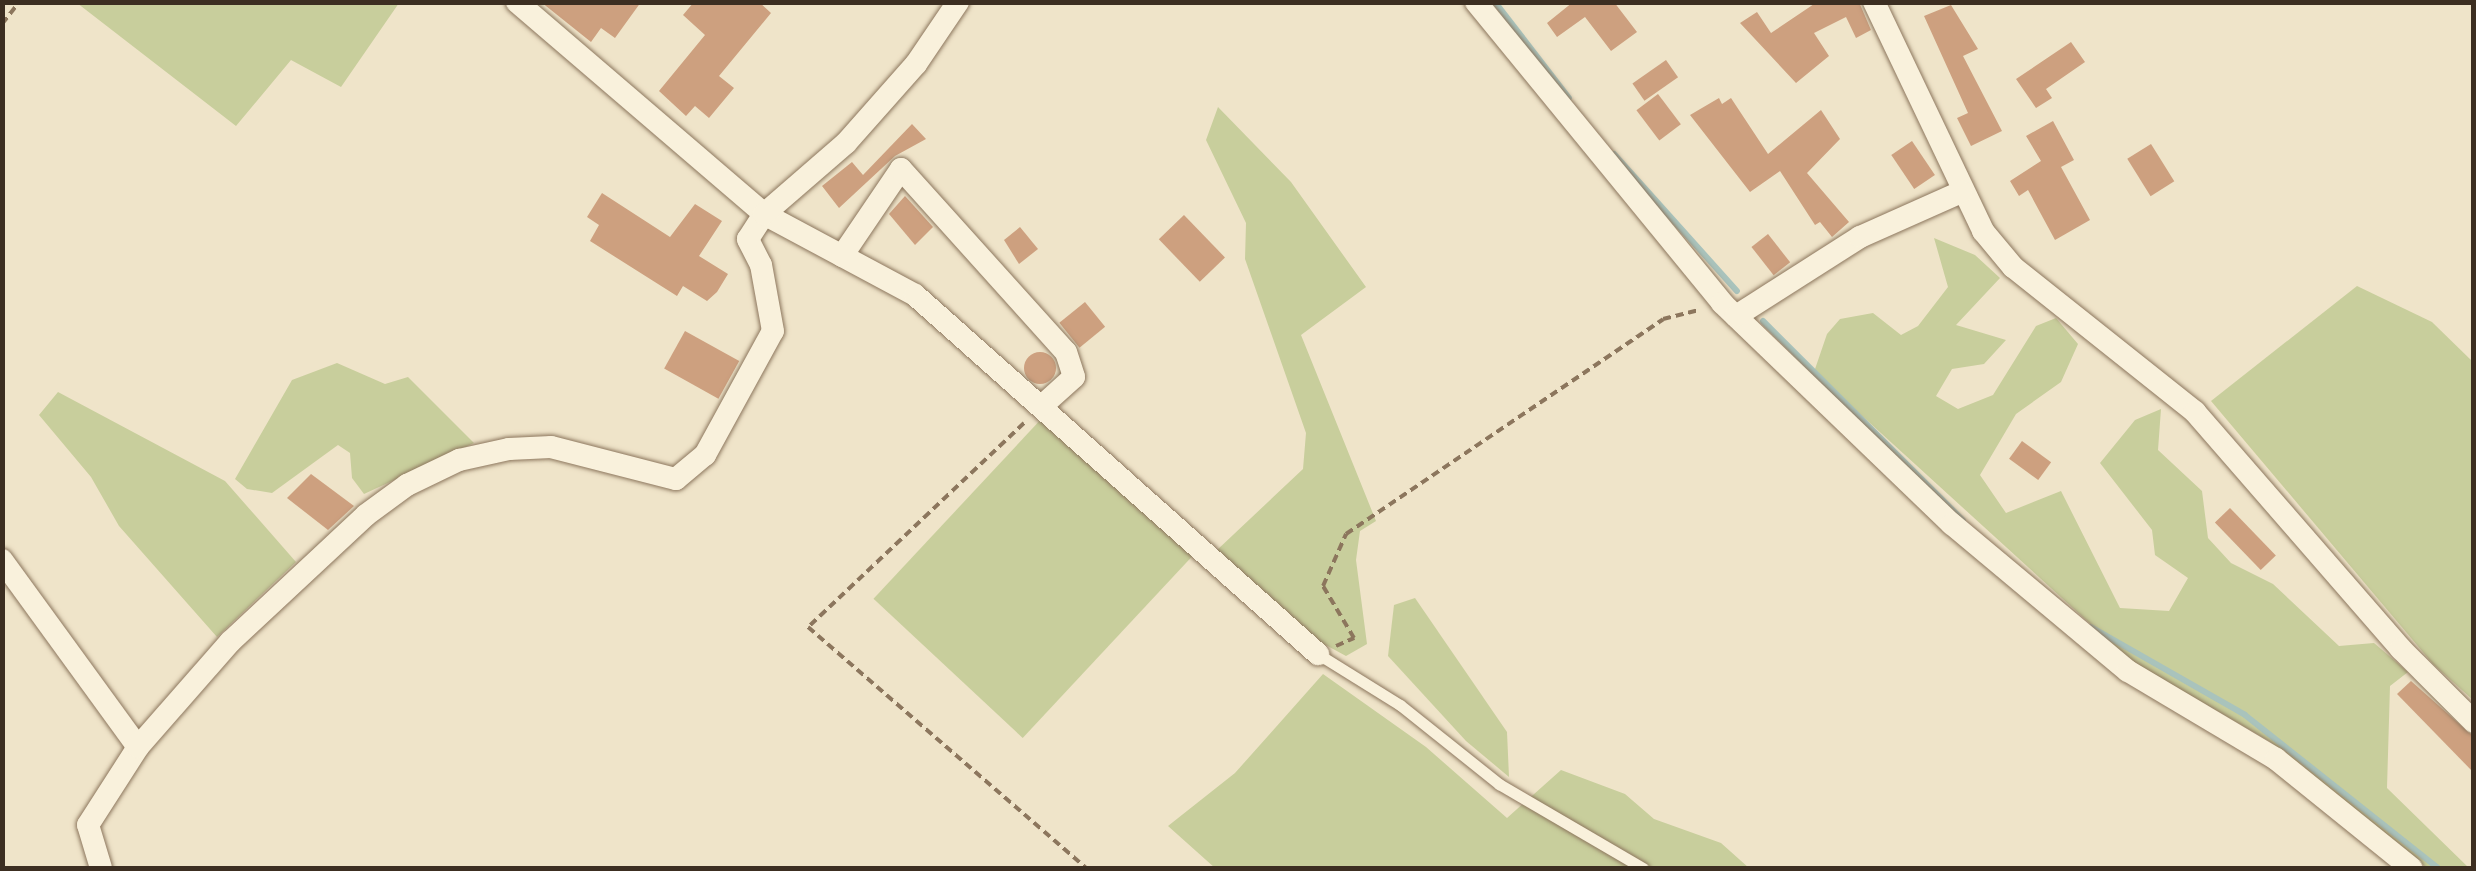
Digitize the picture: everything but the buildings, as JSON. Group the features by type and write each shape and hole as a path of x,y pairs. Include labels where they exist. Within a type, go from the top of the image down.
{"street":[{"path":"517,2 764,214 915,295 1043,405 1318,654"},
{"path":"101,868 88,825 138,746 230,642 366,514 407,485 459,460 509,449 550,447 676,479 706,454 773,331 761,264 748,239 764,214 846,144 958,2"},
{"path":"1476,2 1729,309 1952,524 2128,671 2276,759 2411,868"},
{"path":"1874,2 1961,192 2013,268 2196,412 2401,649 2474,722"},
{"path":"842,256 901,169 1066,352 1074,377 1043,405"},
{"path":"1729,309 1860,238 1961,192"},
{"path":"2,560 138,746"}],"lane":[{"path":"1318,654 1400,705 1499,784 1643,868"}],"path":[{"path":"2,24 19,2"},
{"path":"1318,654 1354,638 1324,586 1346,534 1663,319 1729,309"},
{"path":"1043,405 808,626 1086,868"}],"green space":[{"path":"77,3 399,3 341,87 291,60 236,126"},
{"path":"1218,107 1291,182 1366,287 1301,335 1376,521 1360,531 1356,560 1367,644 1346,656 1311,637 1216,551 1303,469 1306,433 1245,259 1246,223 1206,140"},
{"path":"1934,238 1975,255 2000,278 1956,325 2006,340 1984,364 1952,369 1936,396 1958,409 1993,395 2036,326 2056,318 2078,344 2061,382 2016,414 1980,475 2006,513 2061,491 2120,608 2169,611 2188,578 2155,555 2152,530 2100,463 2135,420 2161,409 2158,450 2202,491 2208,538 2231,563 2273,584 2339,646 2374,643 2408,672 2390,686 2387,788 2469,868 2427,868 2269,741 2131,661 1814,372 1827,334 1840,319 1873,313 1901,335 1918,326 1948,287"},
{"path":"2357,286 2432,322 2473,362 2473,700 2433,664 2211,401"},
{"path":"337,363 385,384 408,377 474,443 364,494 352,478 350,453 338,445 272,493 247,489 235,479 292,380"},
{"path":"58,392 225,481 296,562 217,637 119,526 91,477 39,415"},
{"path":"1044,416 1193,555 1023,738 874,599"},
{"path":"1415,598 1507,732 1509,777 1466,741 1388,656 1394,605"},
{"path":"1323,674 1426,747 1507,818 1561,770 1625,794 1654,819 1721,843 1749,868 1215,868 1168,826 1235,773"}],"waterway":[{"path":"1495,2 1569,98"},
{"path":"1614,154 1737,291"},
{"path":"1763,321 1963,520"},
{"path":"2091,627 2245,715 2438,868"}]}
